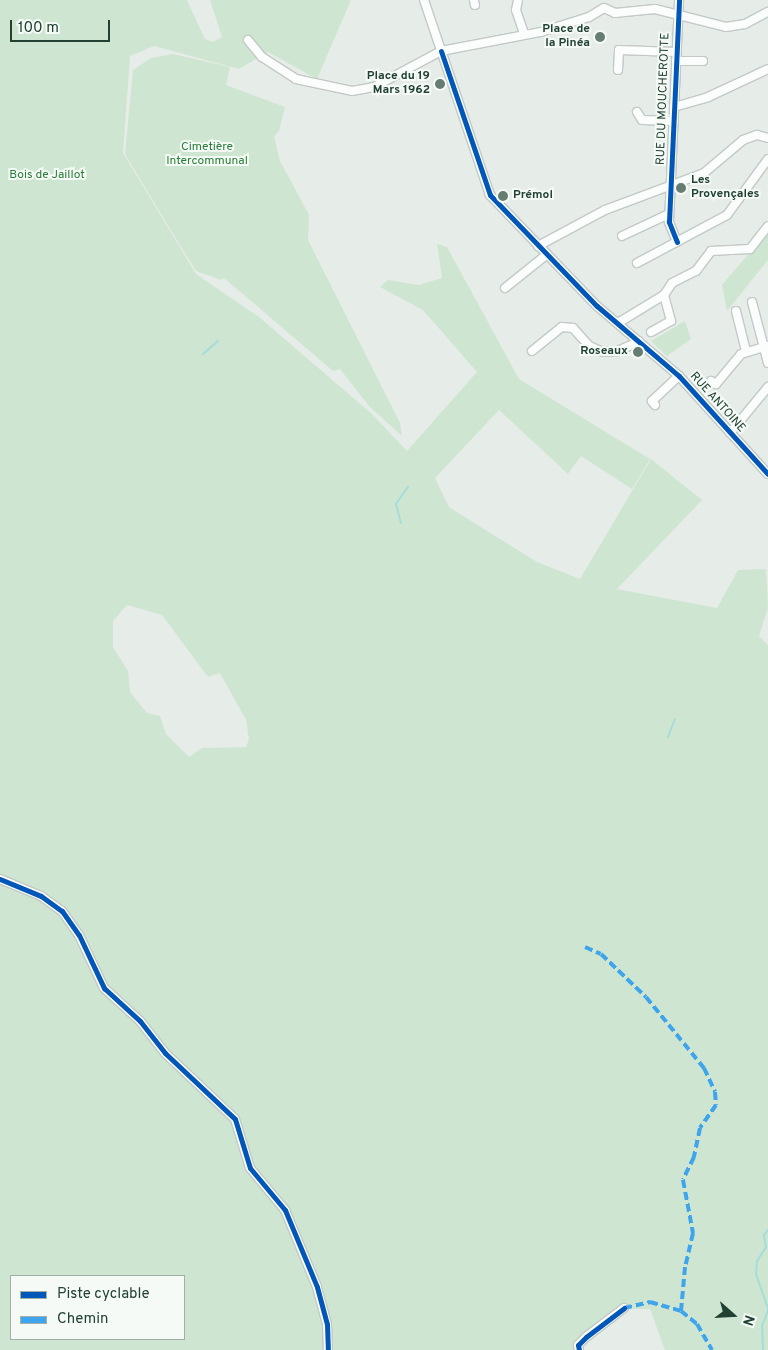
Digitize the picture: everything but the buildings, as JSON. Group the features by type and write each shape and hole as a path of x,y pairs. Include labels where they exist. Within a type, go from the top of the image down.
{"street":[{"name":"RUE ANTOINE","path":"424,0 490,195 546,255 618,323 679,376 768,474"},
{"path":"518,0 516,10 524,33"},
{"name":"RUE DU MOUCHEROTTE","path":"677,242 669,222 669,214 679,0"},
{"path":"248,40 262,58 296,79 352,92 374,87 441,51 524,33 541,32 589,17 602,4 615,13 655,9 726,27 745,24 768,12"},
{"name":"RUE DU MOUCHEROTTE","path":"618,70 619,50 676,52"},
{"name":"RUE DU MOUCHEROTTE","path":"676,61 703,61"},
{"path":"674,107 708,97 768,69"},
{"name":"RUE DU MOUCHEROTTE","path":"637,112 642,120 674,121"},
{"path":"538,246 605,210 704,173 743,140 758,135 768,138"},
{"path":"637,263 728,215 768,159"},
{"path":"622,236 669,214"},
{"path":"618,323 664,295 672,283 696,271 712,251 750,249 768,226"},
{"path":"505,288 546,255"},
{"path":"652,332 671,321 664,295"},
{"path":"752,302 766,347 768,363"},
{"path":"736,310 746,351"},
{"path":"532,351 562,327 573,328 589,346 603,352 618,351 639,341"},
{"path":"711,381 716,384 746,351 766,347"},
{"path":"655,405 652,401 679,376"},
{"path":"730,433 768,387"},
{"path":"0,879 42,896 67,918 82,941 104,988 136,1018 165,1053 232,1114 240,1129 252,1171 282,1204 297,1236 322,1300 328,1350"},
{"path":"579,1348 624,1308"}],"green space":[{"name":"Bois de Jaillot","path":"0,0 187,0 205,39 213,42 222,37 210,0 351,0 317,79 268,52 239,69 154,46 130,56 123,153 196,274 259,317 372,414 407,451 477,372 423,310 380,287 388,280 419,285 442,278 437,244 447,247 519,379 650,459 632,489 581,456 568,474 499,410 435,478 449,507 537,562 580,579 651,459 702,500 617,589 717,608 738,570 766,569 768,608 759,636 768,645 768,1350 665,1350 650,1309 627,1309 577,1350 0,1350","holes":["127,605 162,615 208,677 220,673 246,720 249,739 246,747 202,748 189,757 166,734 160,716 147,713 130,692 128,671 113,647 113,621"]},
{"name":"Cimetière Intercommunal","path":"173,54 230,67 226,85 285,107 279,131 274,136 280,161 309,215 308,240 400,423 402,436 369,406 340,369 333,371 224,278 221,280 196,271 125,154 133,70 151,58"},
{"path":"768,231 768,260 727,311 722,285"},
{"path":"685,321 691,339 667,356 651,341"}],"waterway":[{"path":"203,354 218,341"},
{"path":"401,523 396,504 408,487"},
{"path":"668,737 675,719"},
{"path":"768,1230 764,1235 766,1247 757,1261 756,1274 768,1309"},
{"path":"763,1350 762,1326 768,1310"}],"marked path":[{"path":"585,947 601,954 646,997 704,1068 715,1092 716,1105 700,1128 694,1157 683,1180 693,1233 685,1267 681,1311"},
{"path":"624,1308 650,1302 681,1311 697,1324 712,1350"}],"cycle path":[{"path":"677,242 669,222 679,0"},
{"path":"441,51 490,195 597,306 679,376 768,474"},
{"path":"0,879 41,896 62,911 79,935 104,988 140,1021 165,1053 235,1119 250,1168 285,1210 317,1287 327,1324 328,1350"},
{"path":"579,1350 578,1345 586,1337 624,1308"}],"place":[{"name":"Place de la Pinéa","path":"600,37"},
{"name":"Place du 19 Mars 1962","path":"440,84"},
{"name":"Les Provençales","path":"681,188"},
{"name":"Prémol","path":"503,196"},
{"name":"Roseaux","path":"638,352"}]}
